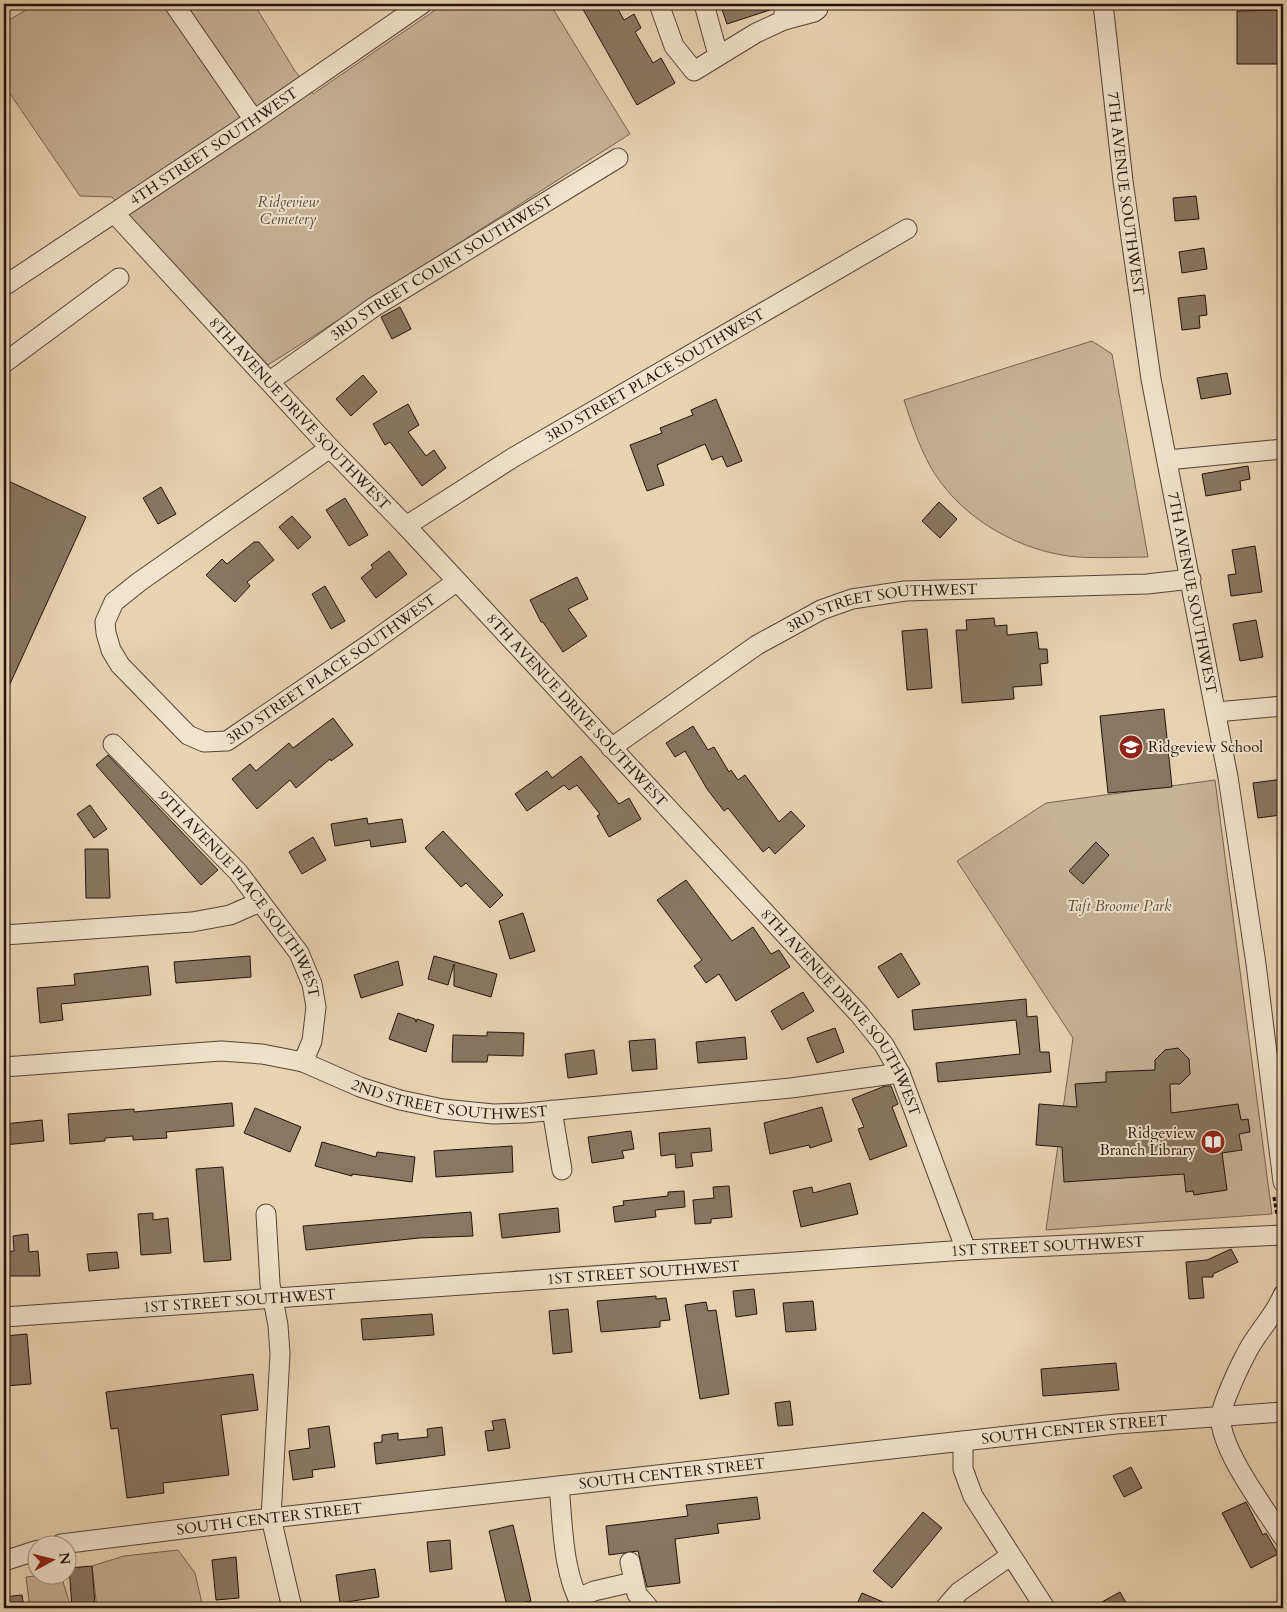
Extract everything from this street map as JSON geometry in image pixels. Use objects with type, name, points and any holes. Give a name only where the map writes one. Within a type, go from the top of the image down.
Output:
[{"type":"street","points":[[174,4],[254,120]]},
{"type":"street","points":[[659,4],[674,46],[691,70],[698,70],[718,55],[756,33],[784,12],[814,12],[818,9],[819,4]]},
{"type":"street","points":[[704,4],[718,55]]},
{"type":"street","name":"7TH AVENUE SOUTHWEST","points":[[1103,4],[1123,181],[1151,379],[1228,777],[1256,964],[1283,1182]]},
{"type":"street","name":"4TH STREET SOUTHWEST","points":[[4,286],[254,120],[415,6]]},
{"type":"street","name":"3RD STREET COURT SOUTHWEST","points":[[270,381],[374,306],[618,158]]},
{"type":"street","name":"8TH AVENUE DRIVE SOUTHWEST","points":[[115,214],[330,448],[406,526],[859,1014],[884,1045],[900,1074],[912,1101],[966,1250]]},
{"type":"street","name":"3RD STREET PLACE SOUTHWEST","points":[[406,526],[514,457],[907,229]]},
{"type":"street","points":[[4,363],[119,278]]},
{"type":"street","name":"3RD STREET PLACE SOUTHWEST","points":[[330,448],[139,582],[114,602],[106,622],[111,650],[120,665],[188,735],[198,740],[215,743],[227,741],[456,582]]},
{"type":"street","points":[[1167,460],[1283,449]]},
{"type":"street","name":"3RD STREET SOUTHWEST","points":[[611,748],[757,645],[821,610],[852,599],[905,591],[1146,584],[1191,580]]},
{"type":"street","points":[[1216,712],[1283,706]]},
{"type":"street","name":"9TH AVENUE PLACE SOUTHWEST","points":[[113,744],[238,872],[299,953],[312,984],[316,1018],[312,1040],[303,1062]]},
{"type":"street","points":[[4,935],[192,922],[230,915],[260,902]]},
{"type":"street","name":"2ND STREET SOUTHWEST","points":[[4,1067],[221,1051],[262,1054],[303,1062],[360,1087],[400,1100],[443,1109],[492,1114],[791,1088],[900,1074]]},
{"type":"street","points":[[552,1110],[562,1170]]},
{"type":"street","points":[[266,1214],[280,1354],[271,1518],[292,1608]]},
{"type":"street","name":"1ST STREET SOUTHWEST","points":[[4,1317],[966,1250],[1283,1235]]},
{"type":"street","points":[[1283,1295],[1278,1306],[1245,1355],[1220,1416],[1225,1440],[1238,1466],[1283,1537]]},
{"type":"street","name":"SOUTH CENTER STREET","points":[[78,1542],[271,1518],[1116,1424],[1283,1412]]},
{"type":"street","points":[[963,1441],[961,1458],[965,1480],[1010,1556],[1045,1608]]},
{"type":"street","points":[[559,1486],[568,1568],[581,1603],[594,1591],[632,1582]]},
{"type":"street","points":[[4,1561],[28,1553]]},
{"type":"street","points":[[945,1608],[959,1592],[1010,1556]]},
{"type":"street","points":[[630,1562],[632,1582],[637,1594],[648,1608]]},
{"type":"green space","name":"Ridgeview Cemetery","points":[[36,4],[254,4],[295,71],[313,94],[444,4],[550,4],[630,134],[268,365],[112,197],[80,196],[4,85],[4,23]]},
{"type":"green space","points":[[1092,341],[1112,354],[1148,557],[1098,558],[1068,556],[1047,552],[1007,537],[988,526],[970,513],[940,482],[921,448],[904,400]]},
{"type":"green space","name":"Taft Broome Park","points":[[1215,780],[1272,1214],[1046,1230],[1073,1038],[957,861],[1046,803]]},
{"type":"green space","points":[[178,1550],[195,1573],[203,1608],[97,1608],[92,1566],[124,1556]]},
{"type":"green space","points":[[26,1577],[28,1577],[28,1584],[64,1584],[71,1608],[30,1608]]},
{"type":"building","points":[[580,4],[615,4],[624,20],[634,14],[641,28],[635,32],[653,63],[661,58],[675,83],[637,105]]},
{"type":"building","points":[[720,4],[773,4],[773,9],[727,24]]},
{"type":"building","points":[[1283,10],[1283,64],[1237,64],[1237,11]]},
{"type":"building","points":[[1196,196],[1199,219],[1175,221],[1173,198]]},
{"type":"building","points":[[1204,248],[1207,269],[1182,273],[1179,252]]},
{"type":"building","points":[[1205,295],[1207,315],[1199,316],[1200,328],[1182,330],[1178,298]]},
{"type":"building","points":[[400,307],[411,329],[392,339],[381,317]]},
{"type":"building","points":[[1227,373],[1231,394],[1201,399],[1197,378]]},
{"type":"building","points":[[363,375],[377,392],[351,416],[336,399]]},
{"type":"building","points":[[716,399],[742,461],[727,467],[722,456],[712,460],[705,444],[657,465],[664,485],[647,491],[630,445],[662,433],[660,428],[693,415],[691,410]]},
{"type":"building","points":[[408,404],[419,425],[408,432],[426,456],[434,450],[446,468],[422,486],[390,442],[385,445],[373,424]]},
{"type":"building","points":[[1248,466],[1250,479],[1240,481],[1241,490],[1206,496],[1202,474]]},
{"type":"building","points":[[4,479],[86,517],[4,697]]},
{"type":"building","points":[[161,487],[176,514],[158,524],[143,498]]},
{"type":"building","points":[[345,498],[368,535],[349,546],[326,510]]},
{"type":"building","points":[[939,502],[957,519],[940,538],[922,521]]},
{"type":"building","points":[[292,516],[311,537],[298,549],[279,527]]},
{"type":"building","points":[[254,542],[259,542],[274,560],[247,582],[250,586],[235,602],[206,575],[222,559],[227,564]]},
{"type":"building","points":[[1255,546],[1262,592],[1231,596],[1228,575],[1236,574],[1232,550]]},
{"type":"building","points":[[389,551],[407,574],[376,598],[361,578],[373,568],[371,565]]},
{"type":"building","points":[[577,577],[588,599],[568,609],[587,636],[563,652],[543,622],[541,622],[530,600]]},
{"type":"building","points":[[325,586],[345,621],[331,629],[312,594]]},
{"type":"building","points":[[994,618],[995,626],[1007,625],[1007,635],[1037,632],[1039,649],[1047,649],[1048,663],[1040,664],[1042,685],[1013,687],[1014,699],[962,703],[956,630],[967,630],[966,620]]},
{"type":"building","points":[[1256,620],[1263,657],[1240,661],[1233,624]]},
{"type":"building","points":[[927,629],[932,688],[907,690],[902,631]]},
{"type":"building","points":[[1164,709],[1172,787],[1108,793],[1100,716]]},
{"type":"building","points":[[333,718],[353,745],[331,761],[330,759],[296,788],[290,780],[257,809],[232,779],[250,764],[256,771],[289,743],[293,748]]},
{"type":"building","points":[[693,726],[708,750],[714,747],[729,772],[731,770],[738,780],[745,775],[779,822],[791,811],[805,826],[775,854],[769,847],[763,852],[728,808],[724,811],[707,789],[685,751],[675,757],[666,743]]},
{"type":"building","points":[[108,755],[218,870],[201,885],[96,765]]},
{"type":"building","points":[[581,756],[619,804],[629,798],[641,819],[609,837],[597,816],[600,814],[577,785],[569,790],[564,785],[527,811],[515,794],[547,771],[552,778]]},
{"type":"building","points":[[1283,779],[1283,809],[1281,810],[1281,815],[1258,818],[1253,783]]},
{"type":"building","points":[[90,805],[107,829],[94,838],[77,814]]},
{"type":"building","points":[[367,818],[368,824],[402,819],[406,842],[371,847],[370,840],[335,846],[331,824]]},
{"type":"building","points":[[443,831],[503,895],[490,908],[466,883],[461,887],[425,848]]},
{"type":"building","points":[[313,837],[326,860],[302,874],[289,852]]},
{"type":"building","points":[[1096,842],[1109,855],[1083,884],[1069,871]]},
{"type":"building","points":[[85,849],[108,849],[110,898],[86,898]]},
{"type":"building","points":[[686,880],[732,941],[753,927],[771,954],[779,950],[790,967],[736,1001],[719,974],[706,983],[694,966],[702,960],[657,900]]},
{"type":"building","points":[[523,913],[535,951],[510,959],[499,921]]},
{"type":"building","points":[[901,953],[920,984],[898,998],[878,967]]},
{"type":"building","points":[[250,956],[251,977],[176,983],[174,962]]},
{"type":"building","points":[[434,956],[497,974],[491,997],[454,986],[454,964],[448,985],[428,979]]},
{"type":"building","points":[[398,961],[403,985],[361,998],[354,975]]},
{"type":"building","points":[[148,966],[151,995],[61,1004],[63,1020],[40,1023],[37,988],[75,985],[74,974]]},
{"type":"building","points":[[803,992],[814,1011],[782,1030],[771,1011]]},
{"type":"building","points":[[1026,999],[1027,1017],[1037,1016],[1040,1052],[1049,1052],[1051,1072],[938,1082],[936,1063],[1020,1054],[1016,1020],[914,1030],[912,1010]]},
{"type":"building","points":[[398,1013],[415,1019],[416,1022],[417,1019],[434,1025],[426,1052],[389,1039]]},
{"type":"building","points":[[835,1028],[844,1052],[817,1063],[807,1038]]},
{"type":"building","points":[[487,1032],[524,1033],[523,1056],[488,1055],[487,1062],[452,1062],[453,1035],[487,1036]]},
{"type":"building","points":[[745,1037],[747,1059],[698,1063],[696,1042]]},
{"type":"building","points":[[655,1039],[657,1069],[632,1071],[629,1041]]},
{"type":"building","points":[[1178,1048],[1189,1059],[1190,1074],[1180,1084],[1170,1084],[1171,1113],[1238,1104],[1241,1120],[1248,1119],[1250,1132],[1239,1134],[1242,1150],[1222,1153],[1227,1190],[1194,1195],[1193,1191],[1186,1192],[1184,1174],[1064,1182],[1062,1147],[1036,1145],[1039,1104],[1077,1107],[1075,1084],[1106,1082],[1106,1072],[1155,1070],[1155,1060],[1165,1050]]},
{"type":"building","points":[[594,1050],[597,1074],[568,1078],[565,1054]]},
{"type":"building","points":[[885,1086],[891,1086],[898,1104],[892,1107],[907,1146],[870,1160],[858,1129],[864,1127],[852,1099]]},
{"type":"building","points":[[232,1103],[234,1126],[166,1132],[167,1138],[133,1140],[133,1136],[105,1138],[105,1141],[70,1144],[68,1114],[134,1109],[134,1112]]},
{"type":"building","points":[[822,1107],[832,1141],[810,1148],[809,1145],[770,1154],[764,1123]]},
{"type":"building","points":[[255,1108],[301,1127],[290,1152],[244,1133]]},
{"type":"building","points":[[42,1120],[44,1141],[4,1145],[4,1124]]},
{"type":"building","points":[[710,1128],[712,1151],[691,1153],[693,1166],[676,1168],[675,1154],[661,1156],[659,1133]]},
{"type":"building","points":[[631,1131],[634,1149],[622,1151],[624,1158],[592,1163],[588,1137]]},
{"type":"building","points":[[322,1142],[376,1157],[377,1152],[415,1157],[412,1182],[352,1174],[352,1176],[315,1166]]},
{"type":"building","points":[[512,1146],[513,1172],[436,1177],[434,1151]]},
{"type":"building","points":[[223,1167],[231,1260],[204,1262],[196,1169]]},
{"type":"building","points":[[850,1183],[858,1214],[801,1227],[793,1191],[812,1187],[813,1193]]},
{"type":"building","points":[[729,1186],[732,1217],[711,1219],[711,1223],[695,1224],[693,1200],[714,1198],[713,1187]]},
{"type":"building","points":[[684,1191],[685,1207],[655,1210],[656,1217],[615,1222],[613,1207],[624,1205],[623,1201],[668,1196],[668,1192]]},
{"type":"building","points":[[558,1208],[560,1232],[502,1238],[499,1214]]},
{"type":"building","points":[[471,1212],[473,1236],[419,1238],[306,1250],[303,1226]]},
{"type":"building","points":[[153,1213],[153,1220],[168,1218],[171,1253],[141,1255],[138,1214]]},
{"type":"building","points":[[28,1234],[29,1252],[38,1251],[40,1276],[5,1276],[4,1252],[14,1251],[13,1236]]},
{"type":"building","points":[[1231,1249],[1238,1262],[1213,1274],[1213,1277],[1202,1277],[1204,1298],[1189,1299],[1186,1262],[1207,1260]]},
{"type":"building","points":[[117,1252],[119,1268],[89,1271],[87,1254]]},
{"type":"building","points":[[754,1289],[757,1314],[736,1317],[733,1291]]},
{"type":"building","points":[[656,1296],[656,1299],[666,1298],[670,1320],[660,1321],[660,1327],[601,1332],[597,1301]]},
{"type":"building","points":[[813,1301],[816,1330],[786,1332],[783,1303]]},
{"type":"building","points":[[706,1302],[708,1311],[716,1310],[729,1394],[700,1399],[685,1305]]},
{"type":"building","points":[[568,1309],[572,1352],[553,1354],[549,1311]]},
{"type":"building","points":[[432,1314],[434,1335],[363,1340],[361,1319]]},
{"type":"building","points":[[27,1334],[31,1384],[4,1386],[4,1336]]},
{"type":"building","points":[[1116,1363],[1119,1390],[1043,1396],[1041,1369]]},
{"type":"building","points":[[253,1374],[258,1410],[221,1415],[229,1475],[163,1483],[164,1493],[127,1498],[118,1428],[111,1429],[106,1392]]},
{"type":"building","points":[[790,1401],[793,1425],[778,1426],[775,1403]]},
{"type":"building","points":[[505,1419],[510,1448],[488,1451],[485,1431],[494,1430],[492,1421]]},
{"type":"building","points":[[329,1426],[335,1467],[312,1470],[313,1477],[293,1480],[289,1451],[310,1448],[308,1429]]},
{"type":"building","points":[[442,1427],[445,1455],[376,1464],[374,1443],[382,1442],[382,1435],[398,1433],[398,1440],[428,1437],[427,1429]]},
{"type":"building","points":[[1131,1467],[1142,1488],[1124,1497],[1113,1476]]},
{"type":"building","points":[[757,1497],[760,1519],[717,1524],[719,1533],[675,1539],[680,1583],[647,1587],[638,1551],[609,1555],[606,1526],[688,1516],[686,1505]]},
{"type":"building","points":[[1246,1502],[1263,1535],[1266,1533],[1278,1554],[1251,1568],[1222,1513]]},
{"type":"building","points":[[923,1512],[942,1528],[892,1588],[873,1571]]},
{"type":"building","points":[[513,1525],[531,1601],[507,1606],[489,1531]]},
{"type":"building","points":[[450,1540],[452,1569],[430,1572],[427,1542]]},
{"type":"building","points":[[236,1557],[239,1598],[216,1600],[212,1560]]},
{"type":"building","points":[[92,1566],[95,1605],[72,1607],[70,1584],[78,1584],[78,1567]]},
{"type":"building","points":[[375,1569],[379,1597],[340,1603],[336,1575]]},
{"type":"building","points":[[1120,1592],[1129,1608],[1091,1608]]},
{"type":"building","points":[[862,1593],[897,1608],[855,1608]]},
{"type":"building","points":[[22,1595],[24,1608],[4,1608],[4,1597]]},
{"type":"place","name":"Ridgeview School","points":[[1131,747]]},
{"type":"place","name":"Ridgeview Branch Library","points":[[1213,1142]]}]
